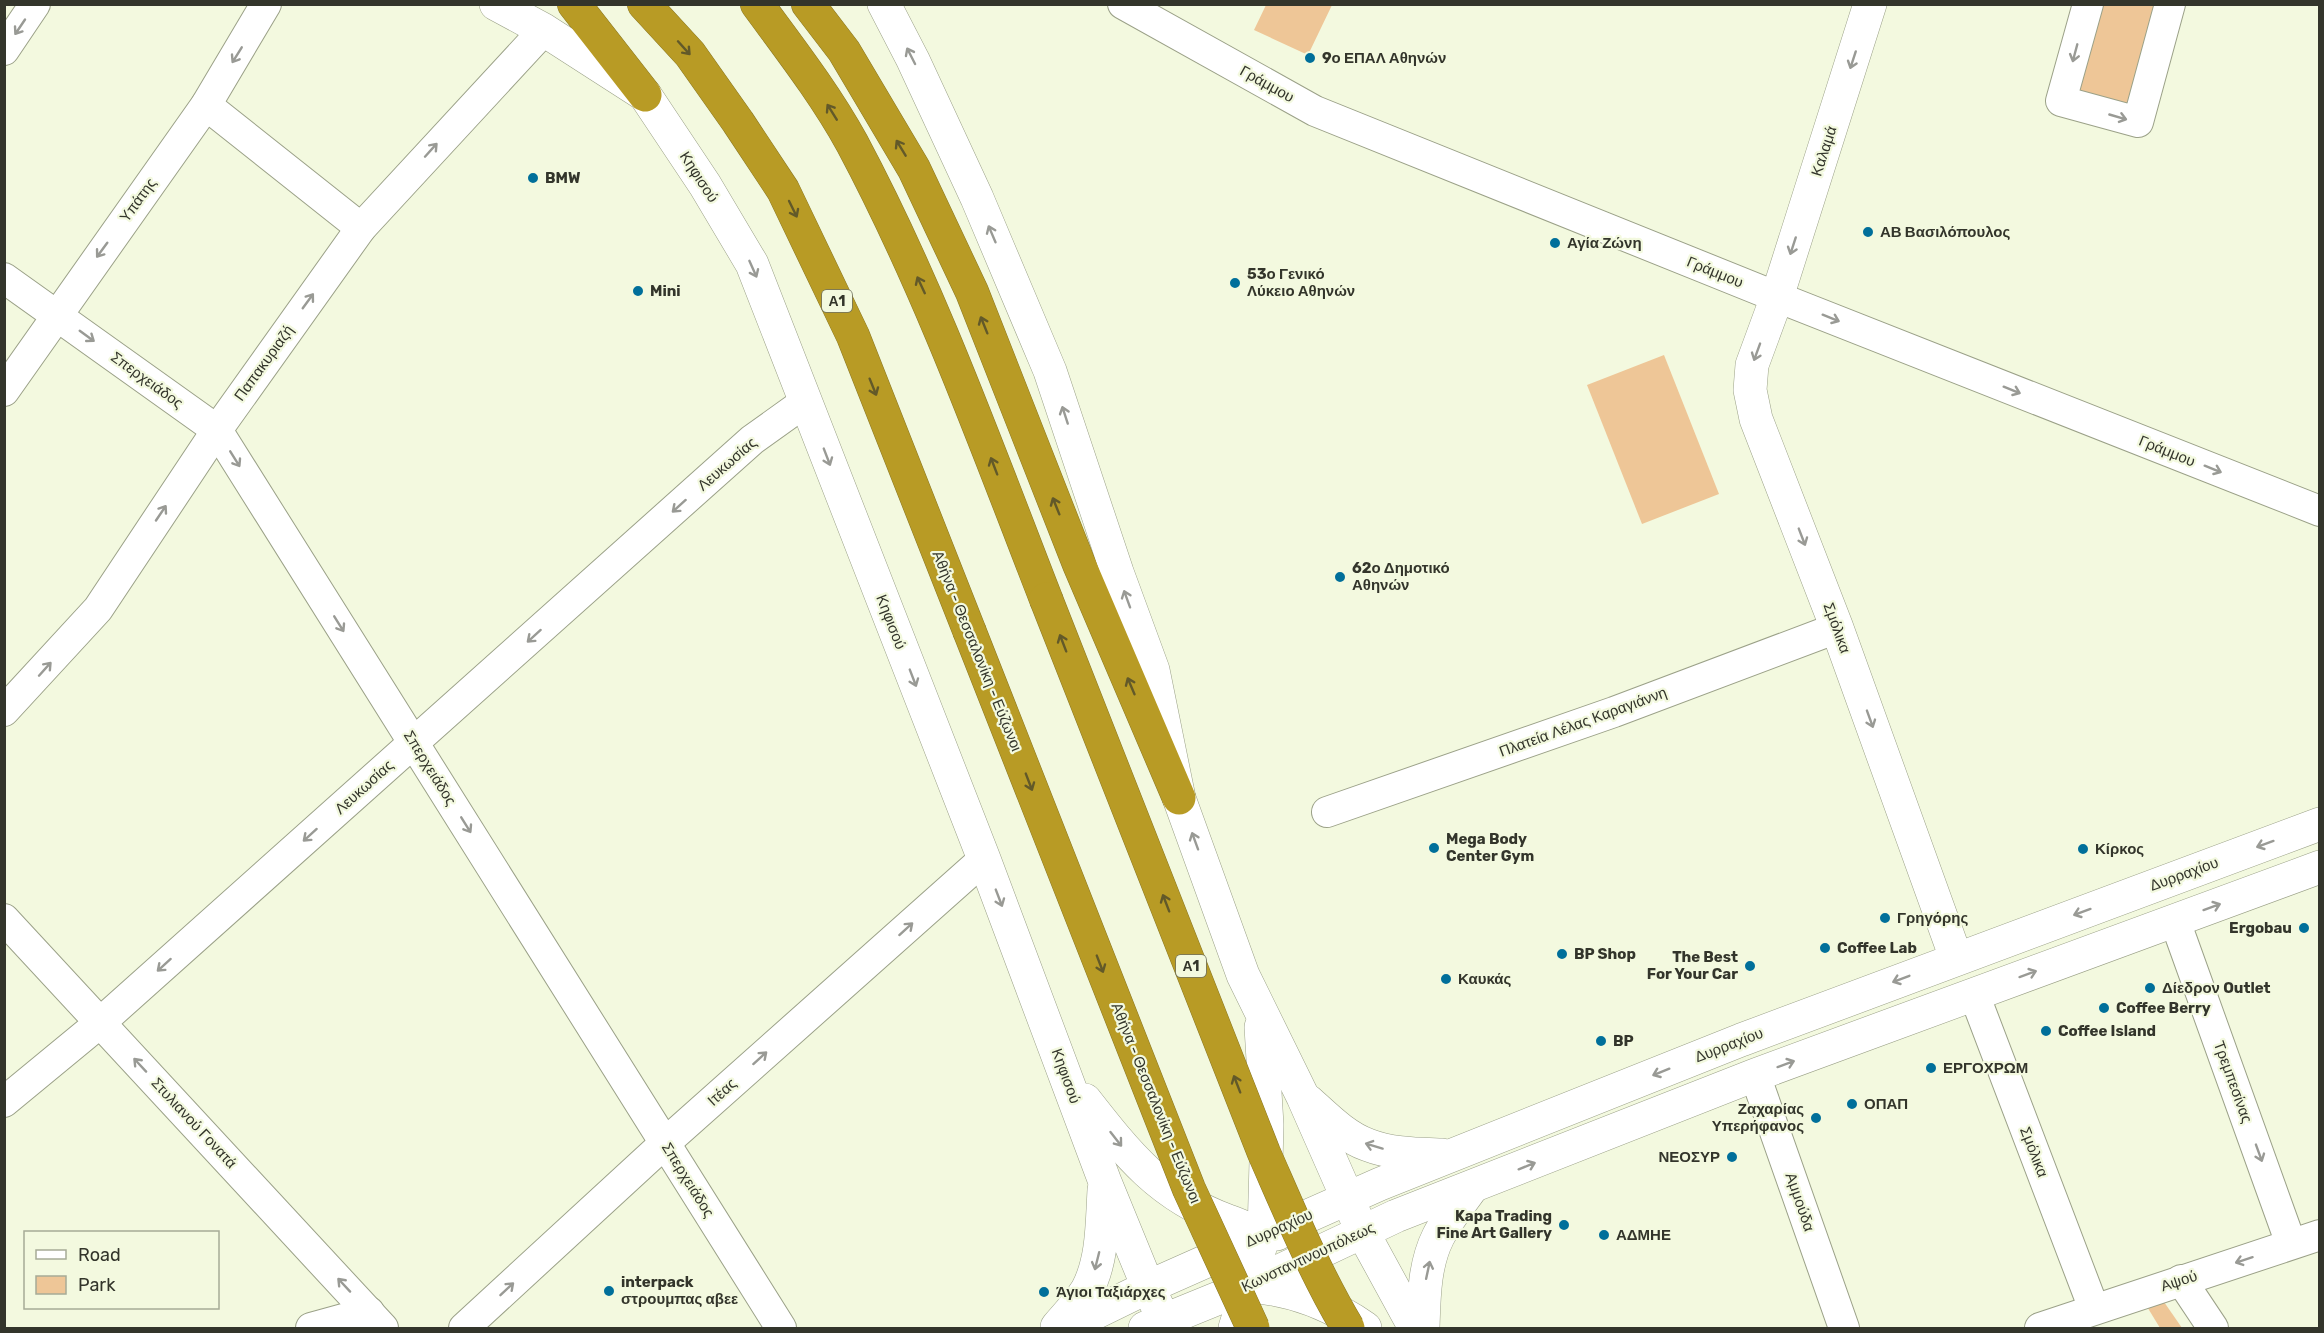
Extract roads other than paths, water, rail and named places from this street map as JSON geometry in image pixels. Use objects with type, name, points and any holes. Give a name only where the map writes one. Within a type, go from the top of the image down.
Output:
[{"type":"highway","points":[[574,4],[645,95]]},
{"type":"highway","name":"Αθήνα - Θεσσαλονίκη - Εύζωνοι","points":[[644,4],[690,54],[783,190],[853,336],[1189,1189],[1253,1329]]},
{"type":"highway","name":"Α1","points":[[757,4],[808,74],[851,141],[929,303],[1264,1153],[1297,1229],[1333,1304],[1348,1329]]},
{"type":"highway","points":[[808,4],[844,51],[914,169],[972,292],[1079,564],[1179,798]]},
{"type":"main road","name":"Κηφισού","points":[[496,4],[544,30],[645,95],[705,184],[752,264],[984,859],[1105,1182],[1148,1287],[1158,1326]]},
{"type":"main road","points":[[884,4],[913,60],[977,198],[1050,371],[1117,572],[1153,670],[1179,798],[1243,975],[1303,1097],[1362,1231],[1415,1329]]},
{"type":"main road","name":"Καλαμά","points":[[1777,297],[1870,4]]},
{"type":"main road","name":"Σμόλικα","points":[[1777,297],[1752,365],[1750,390],[1756,419],[1837,628],[1956,958]]},
{"type":"main road","name":"Δυρραχίου","points":[[1148,1287],[1348,1197],[1732,1044],[1956,958],[2319,824]]},
{"type":"main road","points":[[1423,1329],[1425,1284],[1430,1257],[1438,1238],[1472,1187],[1755,1075],[2319,867]]},
{"type":"main road","points":[[1235,1329],[1264,1235],[1266,1116],[1260,1010]]},
{"type":"main road","points":[[1067,1077],[1125,1151],[1147,1173],[1197,1208],[1264,1235],[1362,1231]]},
{"type":"main road","points":[[1303,1097],[1338,1128],[1367,1145],[1395,1152],[1453,1156]]},
{"type":"main road","points":[[1056,1329],[1086,1291],[1096,1266],[1105,1182]]},
{"type":"main road","name":"Κωνσταντινουπόλεως","points":[[1158,1326],[1362,1231],[1472,1187]]},
{"type":"main road","points":[[1064,1329],[1148,1287],[1225,1285],[1274,1288],[1305,1297],[1332,1309],[1365,1329]]},
{"type":"street","points":[[4,50],[35,4]]},
{"type":"street","name":"Υπάτης","points":[[4,391],[206,105],[266,4]]},
{"type":"street","name":"Γράμμου","points":[[1123,4],[1315,111],[2319,511]]},
{"type":"street","points":[[2088,4],[2061,101],[2138,123],[2170,4]]},
{"type":"street","name":"Παπακυριαζή","points":[[4,711],[98,609],[217,430],[361,228],[544,30]]},
{"type":"street","points":[[206,105],[361,228]]},
{"type":"street","name":"Σπερχειάδος","points":[[4,278],[217,430],[781,1329]]},
{"type":"street","name":"Λευκωσίας","points":[[4,1102],[101,1022],[753,440],[805,402]]},
{"type":"street","name":"Πλατεία Λέλας Καραγιάννη","points":[[1327,812],[1614,712],[1837,628]]},
{"type":"street","name":"Ιτέας","points":[[464,1329],[665,1143],[984,859]]},
{"type":"street","name":"Στυλιανού Γονατά","points":[[5,921],[376,1320]]},
{"type":"street","name":"Τρεμπεσίνας","points":[[2175,921],[2292,1244]]},
{"type":"street","name":"Σμόλικα","points":[[1974,994],[2094,1310]]},
{"type":"street","name":"Αμμούδα","points":[[1755,1075],[1844,1329]]},
{"type":"street","name":"Αψού","points":[[2040,1329],[2319,1235]]},
{"type":"street","points":[[2181,1280],[2213,1329]]},
{"type":"street","points":[[311,1329],[376,1320]]},
{"type":"place","name":"9ο ΕΠΑΛ Αθηνών","points":[[1310,58]]},
{"type":"place","name":"BMW","points":[[533,178]]},
{"type":"place","name":"ΑΒ Βασιλόπουλος","points":[[1868,232]]},
{"type":"place","name":"Αγία Ζώνη","points":[[1555,243]]},
{"type":"place","name":"53ο Γενικό Λύκειο Αθηνών","points":[[1235,283]]},
{"type":"place","name":"Mini","points":[[638,291]]},
{"type":"place","name":"62ο Δημοτικό Αθηνών","points":[[1340,577]]},
{"type":"place","name":"Mega Body Center Gym","points":[[1434,848]]},
{"type":"place","name":"Κίρκος","points":[[2083,849]]},
{"type":"place","name":"Γρηγόρης","points":[[1885,918]]},
{"type":"place","name":"Ergobau","points":[[2304,928]]},
{"type":"place","name":"Coffee Lab","points":[[1825,948]]},
{"type":"place","name":"BP Shop","points":[[1562,954]]},
{"type":"place","name":"The Best For Your Car","points":[[1750,966]]},
{"type":"place","name":"Καυκάς","points":[[1446,979]]},
{"type":"place","name":"Δίεδρον Outlet","points":[[2150,988]]},
{"type":"place","name":"Coffee Berry","points":[[2104,1008]]},
{"type":"place","name":"Coffee Island","points":[[2046,1031]]},
{"type":"place","name":"BP","points":[[1601,1041]]},
{"type":"place","name":"ΕΡΓΟΧΡΩΜ","points":[[1931,1068]]},
{"type":"place","name":"ΟΠΑΠ","points":[[1852,1104]]},
{"type":"place","name":"Ζαχαρίας Υπερήφανος","points":[[1816,1118]]},
{"type":"place","name":"ΝΕΟΣΥΡ","points":[[1732,1157]]},
{"type":"place","name":"Kapa Trading Fine Art Gallery","points":[[1564,1225]]},
{"type":"place","name":"ΑΔΜΗΕ","points":[[1604,1235]]},
{"type":"place","name":"interpack στρουμπας αβεε","points":[[609,1291]]},
{"type":"place","name":"Άγιοι Ταξιάρχες","points":[[1044,1292]]}]
